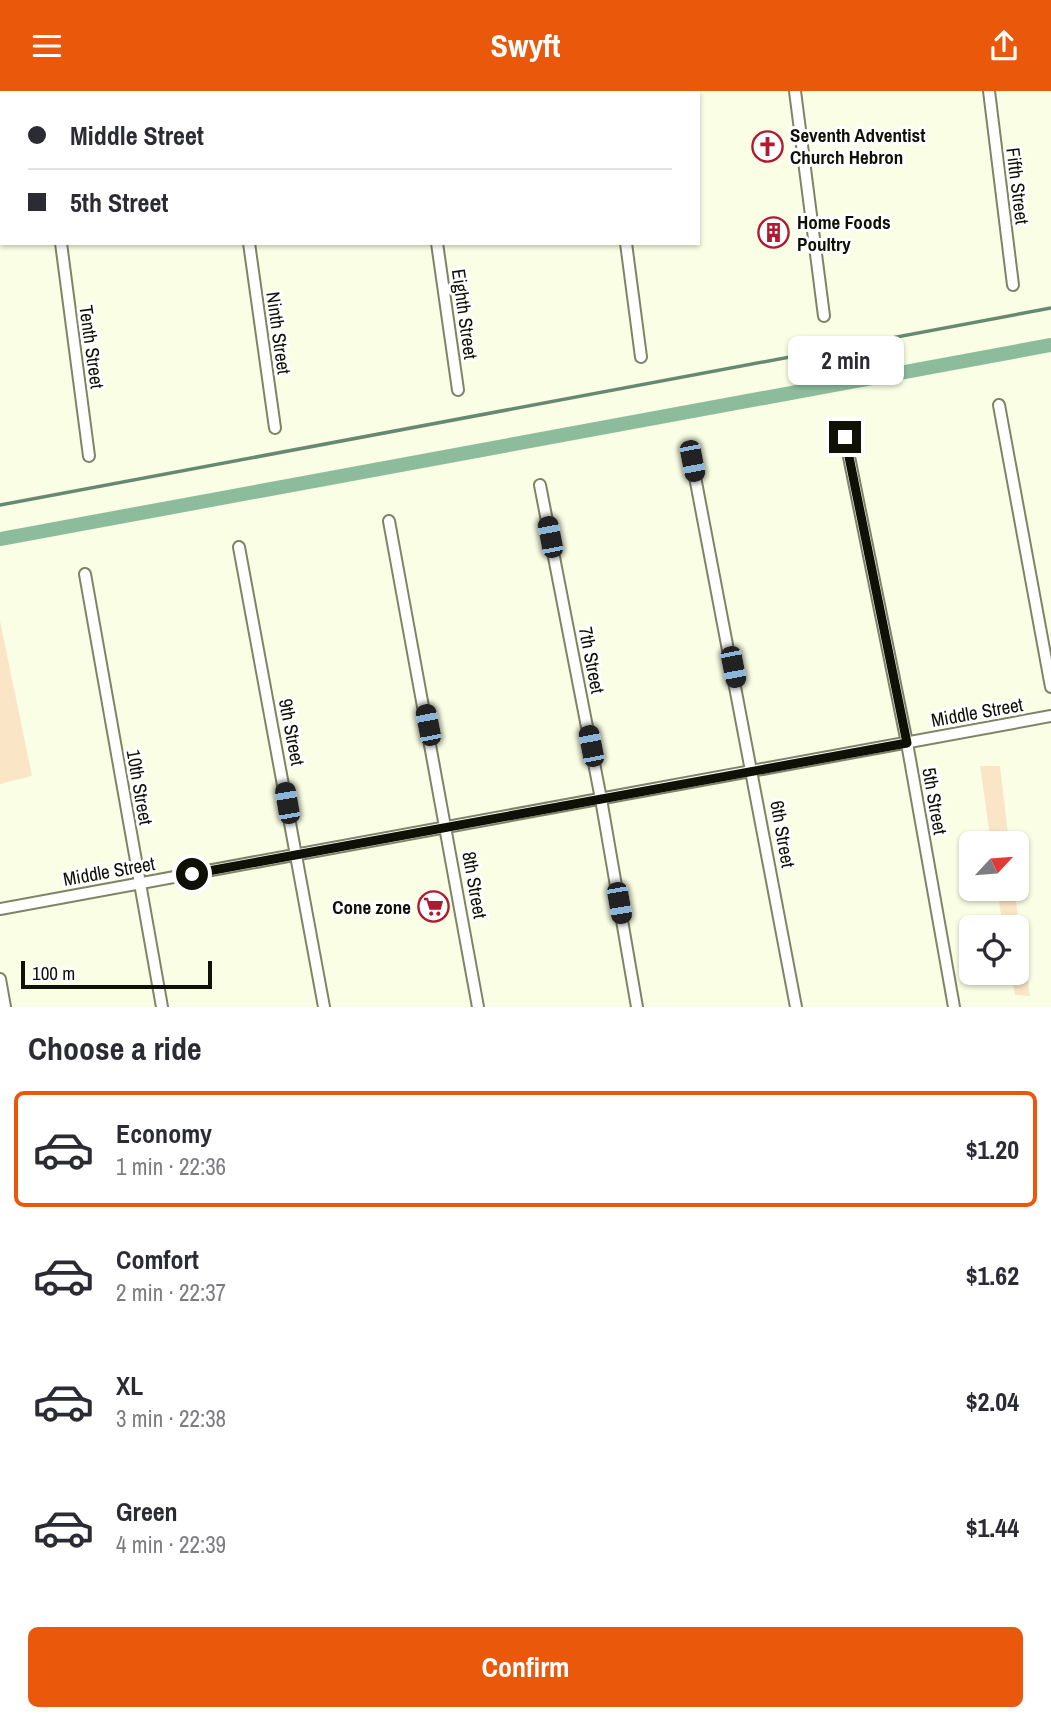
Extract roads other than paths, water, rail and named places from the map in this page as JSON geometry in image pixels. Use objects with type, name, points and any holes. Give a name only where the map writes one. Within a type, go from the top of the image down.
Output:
[{"type":"street","points":[[795,91],[824,316]]},
{"type":"street","name":"Fifth Street","points":[[989,91],[1013,285]]},
{"type":"street","name":"Tenth Street","points":[[61,245],[89,456]]},
{"type":"street","name":"Ninth Street","points":[[249,245],[275,428]]},
{"type":"street","name":"Eighth Street","points":[[437,245],[458,390]]},
{"type":"street","points":[[626,245],[641,357]]},
{"type":"street","points":[[999,405],[1051,687]]},
{"type":"street","name":"5th Street","points":[[845,437],[907,743],[954,1007]]},
{"type":"street","name":"6th Street","points":[[692,461],[754,771],[796,1007]]},
{"type":"street","name":"7th Street","points":[[540,485],[601,799],[637,1007]]},
{"type":"street","name":"8th Street","points":[[389,521],[478,1007]]},
{"type":"street","name":"9th Street","points":[[239,547],[324,1007]]},
{"type":"street","name":"10th Street","points":[[85,574],[162,1007]]},
{"type":"street","name":"Middle Street","points":[[0,909],[1051,716]]},
{"type":"street","points":[[0,979],[5,1007]]},
{"type":"waterway","points":[[0,505],[1051,308]]},
{"type":"waterway","points":[[0,539],[1051,345]]},
{"type":"place","name":"Seventh Adventist Church Hebron","points":[[767,146]]},
{"type":"place","name":"Home Foods Poultry","points":[[774,233]]},
{"type":"place","name":"Cone zone","points":[[434,907]]}]
